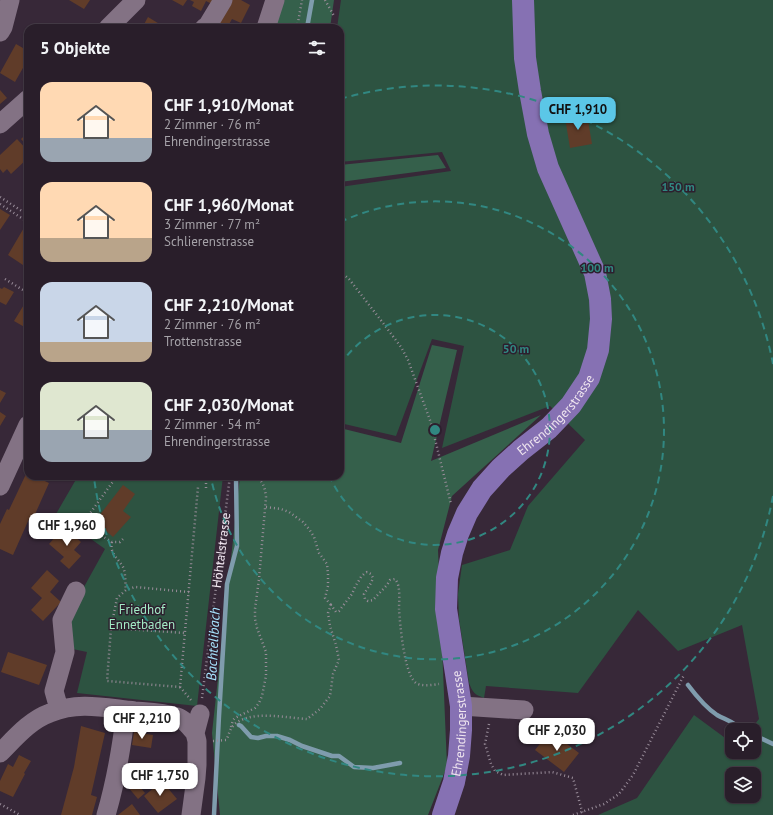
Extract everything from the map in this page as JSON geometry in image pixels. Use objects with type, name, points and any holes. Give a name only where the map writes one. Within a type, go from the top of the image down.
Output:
[{"type":"main road","name":"Ehrendingerstrasse","points":[[443,815],[454,782],[460,756],[461,706],[446,601],[447,578],[452,553],[458,534],[467,513],[482,489],[501,468],[549,428],[571,405],[589,378],[598,350],[601,319],[600,299],[595,273],[548,168],[538,134],[525,58],[524,0]]},
{"type":"street","points":[[0,32],[3,27],[10,0]]},
{"type":"street","points":[[112,24],[136,0]]},
{"type":"street","points":[[209,24],[223,0]]},
{"type":"street","points":[[267,24],[275,0]]},
{"type":"street","points":[[0,124],[24,103]]},
{"type":"street","points":[[0,486],[24,434]]},
{"type":"street","points":[[59,709],[54,691],[65,652],[62,620],[76,590]]},
{"type":"street","points":[[0,753],[39,718],[59,709],[86,706],[163,713],[179,717],[188,724],[195,733],[198,745],[196,778],[191,815]]},
{"type":"street","points":[[461,706],[524,710]]},
{"type":"street","points":[[106,815],[118,767],[124,733],[126,710]]},
{"type":"street","points":[[195,733],[200,714]]},
{"type":"path","points":[[298,24],[302,0]]},
{"type":"path","points":[[325,0],[334,16]]},
{"type":"path","points":[[0,197],[24,212]]},
{"type":"path","points":[[0,204],[24,220]]},
{"type":"path","points":[[344,275],[401,347],[408,360],[431,423],[451,506]]},
{"type":"path","points":[[5,279],[24,290]]},
{"type":"path","points":[[114,480],[83,523],[112,542],[120,542],[124,538]]},
{"type":"path","points":[[206,480],[206,488]]},
{"type":"path","name":"Höhtalstrasse","points":[[200,714],[229,480]]},
{"type":"path","points":[[215,740],[226,740],[228,738],[233,720],[255,708],[259,703],[266,676],[266,652],[255,618],[266,507],[266,490],[261,480]]},
{"type":"path","points":[[189,592],[135,587],[126,590],[117,598],[111,628],[107,681],[180,687],[189,592],[198,487]]},
{"type":"path","points":[[266,507],[281,509],[289,512],[303,522],[309,529],[314,537],[319,553],[327,564],[328,586],[325,598],[336,612],[339,611],[352,594],[365,573],[369,573],[373,578],[364,594],[365,599],[368,601],[373,600],[390,580],[395,579],[397,581],[399,592],[399,610],[403,648],[407,666],[414,682],[420,685],[425,685],[457,681]]},
{"type":"path","points":[[112,542],[112,553],[123,568],[126,590]]},
{"type":"path","points":[[231,728],[234,724],[242,720],[266,715],[307,719],[325,703],[330,696],[333,674],[339,660],[330,626],[328,613],[330,605]]},
{"type":"path","points":[[111,628],[185,633]]},
{"type":"path","points":[[573,815],[604,804],[619,794],[633,775],[684,675]]},
{"type":"path","points":[[491,708],[485,744],[491,764],[495,770],[503,775],[552,772],[572,778],[583,815]]},
{"type":"path","points":[[118,767],[196,778]]},
{"type":"path","points":[[0,804],[20,815]]},
{"type":"green space","points":[[283,0],[334,0],[331,24],[275,24]]},
{"type":"green space","points":[[341,0],[773,0],[773,815],[598,815],[637,798],[694,715],[725,738],[725,759],[761,759],[761,723],[756,723],[759,719],[742,625],[678,651],[638,610],[578,693],[486,686],[484,698],[474,693],[469,683],[459,619],[458,594],[462,565],[510,550],[528,506],[585,440],[550,406],[442,448],[464,346],[432,339],[396,436],[344,424],[344,186],[451,171],[442,152],[344,162],[344,24],[338,24]]},
{"type":"green space","points":[[438,155],[446,168],[344,181],[344,165]]},
{"type":"green space","points":[[432,345],[457,350],[431,461],[541,415],[452,496],[438,550],[447,766],[428,815],[220,815],[212,733],[240,480],[344,480],[344,429],[401,443]]},
{"type":"green space","name":"Friedhof Ennetbaden","points":[[76,480],[223,480],[197,706],[77,693],[87,652],[68,648],[69,614],[105,549],[56,514]]},
{"type":"building","points":[[69,0],[90,0],[84,9]]},
{"type":"building","points":[[172,0],[187,0],[183,6]]},
{"type":"building","points":[[190,0],[219,0],[216,6],[206,1],[201,11],[192,6],[194,2]]},
{"type":"building","points":[[227,0],[241,0],[250,5],[241,23],[232,19],[229,24],[213,24]]},
{"type":"building","points":[[148,17],[159,24],[144,24]]},
{"type":"building","points":[[16,44],[24,49],[24,66],[15,82],[0,73]]},
{"type":"building","points":[[0,90],[7,98],[0,104]]},
{"type":"building","points":[[587,114],[592,144],[570,148],[565,118]]},
{"type":"building","points":[[17,139],[24,147],[24,162],[11,174],[7,169],[3,173],[0,169],[0,155]]},
{"type":"building","points":[[0,209],[10,215],[0,230]]},
{"type":"building","points":[[24,228],[24,264],[23,265],[8,255]]},
{"type":"building","points":[[4,287],[14,292],[6,305],[0,302],[0,288],[2,289]]},
{"type":"building","points":[[24,305],[24,327],[14,321]]},
{"type":"building","points":[[0,390],[6,393],[0,403]]},
{"type":"building","points":[[0,412],[6,416],[0,426]]},
{"type":"building","points":[[24,478],[24,480],[43,480],[49,483],[32,521],[29,519],[13,555],[0,549],[0,524],[7,509],[9,510]]},
{"type":"building","points":[[123,485],[135,494],[123,511],[131,517],[113,537],[95,521]]},
{"type":"building","points":[[64,527],[81,542],[74,550],[81,556],[69,569],[60,561],[64,557],[49,544]]},
{"type":"building","points":[[47,570],[59,581],[50,592],[61,602],[43,621],[31,610],[42,598],[31,588]]},
{"type":"building","points":[[8,652],[47,665],[39,685],[1,672]]},
{"type":"building","points":[[81,726],[105,733],[91,795],[97,797],[92,815],[61,815],[74,767]]},
{"type":"building","points":[[550,731],[579,753],[564,772],[535,750]]},
{"type":"building","points":[[134,732],[153,735],[151,748],[132,745]]},
{"type":"building","points":[[19,755],[31,761],[13,797],[0,791],[0,781],[8,764],[13,767]]},
{"type":"building","points":[[135,781],[145,793],[138,799],[128,787]]},
{"type":"building","points":[[162,781],[177,799],[158,813],[144,796]]},
{"type":"building","points":[[132,804],[140,815],[118,815]]},
{"type":"waterway","name":"Bachtelibach","points":[[308,24],[312,0]]},
{"type":"waterway","name":"Bachtelibach","points":[[214,815],[227,584],[237,546],[236,480]]},
{"type":"waterway","points":[[688,685],[709,709],[733,723]]},
{"type":"waterway","points":[[239,725],[251,737],[258,738],[277,736],[332,756],[339,756],[354,767],[373,768],[400,763]]},
{"type":"waterway","points":[[761,738],[773,744]]}]
